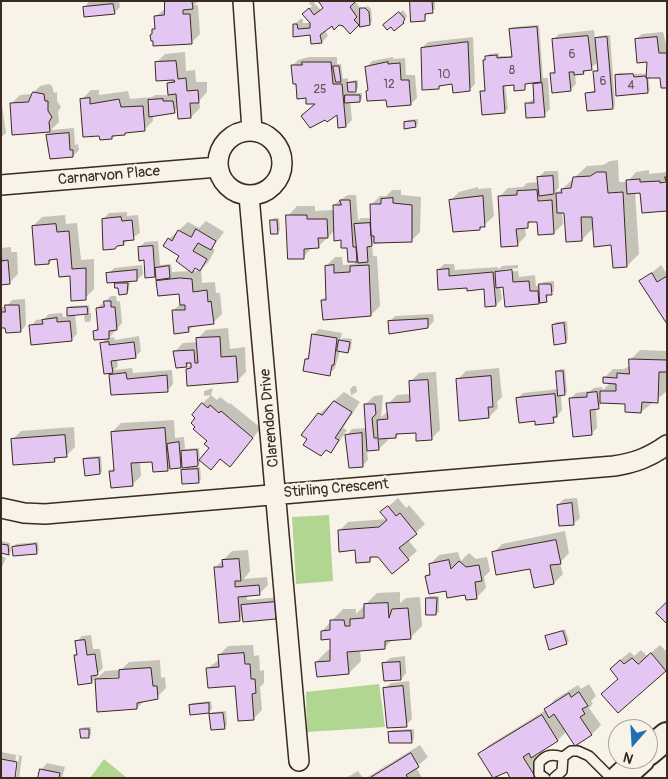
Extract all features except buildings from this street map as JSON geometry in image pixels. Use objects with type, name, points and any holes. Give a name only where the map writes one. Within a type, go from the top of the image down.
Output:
[{"type":"main road","points":[[620,778],[630,769]]},
{"type":"street","points":[[243,1],[252,130]]},
{"type":"street","points":[[252,130],[263,133],[280,148],[282,170],[278,181],[270,189],[260,194],[249,196],[238,193],[228,187],[221,178],[218,167],[218,156],[222,145],[230,137],[240,132],[252,130]]},
{"type":"street","name":"Carnarvon Place","points":[[1,185],[218,167]]},
{"type":"street","name":"Clarendon Drive","points":[[249,196],[277,494],[299,761]]},
{"type":"street","name":"Stirling Crescent","points":[[1,508],[24,513],[45,514],[614,466],[635,463],[667,445]]},
{"type":"lane","points":[[545,778],[538,770],[541,760],[550,755],[563,757],[571,751],[583,753],[611,778]]},
{"type":"lane","points":[[554,778],[562,771],[563,757]]},
{"type":"green space","points":[[329,515],[333,581],[296,584],[292,517]]},
{"type":"green space","points":[[379,684],[385,727],[307,732],[306,692]]},
{"type":"green space","points":[[104,759],[127,778],[90,778]]}]
